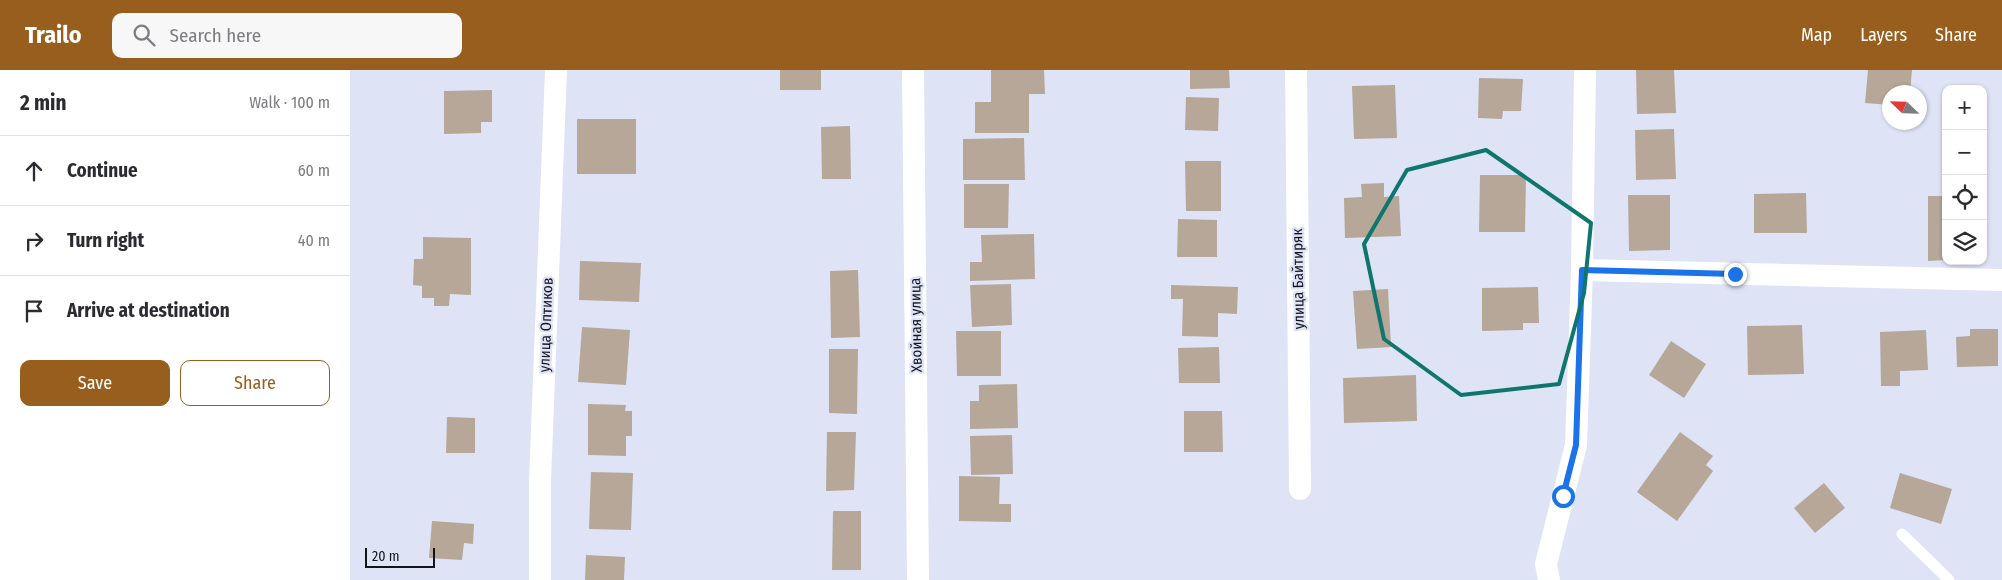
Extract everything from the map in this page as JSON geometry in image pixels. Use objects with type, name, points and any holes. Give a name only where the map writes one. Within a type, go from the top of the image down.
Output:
[{"type":"street","name":"улица Оптиков","points":[[540,580],[540,481],[556,70]]},
{"type":"street","name":"Хвойная улица","points":[[913,70],[918,580]]},
{"type":"street","name":"улица Байтиряк","points":[[1296,70],[1300,488]]},
{"type":"street","points":[[1549,580],[1546,564],[1576,445],[1582,270],[1585,70]]},
{"type":"street","points":[[1582,270],[2002,280]]},
{"type":"lane","points":[[1902,534],[1950,580]]},
{"type":"highlighted area","points":[[1486,150],[1591,223],[1584,293],[1559,384],[1461,395],[1384,339],[1364,244],[1407,170]]},
{"type":"building","points":[[780,70],[821,70],[821,90],[780,90]]},
{"type":"building","points":[[991,70],[1044,70],[1045,94],[1029,94],[1029,133],[975,133],[975,102],[991,102]]},
{"type":"building","points":[[1190,70],[1229,70],[1230,88],[1190,89]]},
{"type":"building","points":[[1636,70],[1674,70],[1676,113],[1637,114]]},
{"type":"building","points":[[1868,70],[1912,70],[1911,85],[1882,85],[1882,104],[1865,103]]},
{"type":"building","points":[[1479,78],[1523,79],[1521,111],[1503,111],[1502,119],[1478,118]]},
{"type":"building","points":[[1395,85],[1397,138],[1354,139],[1352,86]]},
{"type":"building","points":[[492,90],[492,122],[481,122],[481,133],[444,134],[444,91]]},
{"type":"building","points":[[1186,97],[1219,98],[1218,131],[1185,130]]},
{"type":"building","points":[[577,119],[636,119],[636,174],[577,174]]},
{"type":"building","points":[[850,126],[851,179],[822,179],[821,127]]},
{"type":"building","points":[[1674,129],[1676,179],[1636,180],[1635,130]]},
{"type":"building","points":[[1024,138],[1025,180],[963,180],[963,139]]},
{"type":"building","points":[[1185,161],[1221,161],[1221,211],[1186,211]]},
{"type":"building","points":[[1480,175],[1526,175],[1525,232],[1479,232]]},
{"type":"building","points":[[1384,183],[1384,197],[1399,196],[1401,236],[1345,238],[1344,198],[1362,197],[1361,184]]},
{"type":"building","points":[[964,184],[1009,184],[1008,228],[964,228]]},
{"type":"building","points":[[1806,193],[1807,233],[1754,233],[1754,194]]},
{"type":"building","points":[[1628,195],[1670,195],[1670,250],[1629,251]]},
{"type":"building","points":[[1928,196],[1942,196],[1942,260],[1928,261]]},
{"type":"building","points":[[1178,219],[1217,220],[1217,257],[1177,257]]},
{"type":"building","points":[[1034,234],[1035,279],[970,281],[970,262],[982,262],[981,235]]},
{"type":"building","points":[[423,237],[471,238],[471,295],[450,294],[449,306],[434,306],[434,298],[422,298],[422,286],[413,285],[414,259],[423,259]]},
{"type":"building","points":[[580,261],[641,263],[639,302],[579,300]]},
{"type":"building","points":[[858,270],[860,337],[831,338],[830,271]]},
{"type":"building","points":[[1011,284],[1012,325],[972,327],[970,285]]},
{"type":"building","points":[[1171,285],[1238,287],[1237,314],[1218,313],[1218,337],[1182,336],[1183,299],[1171,299]]},
{"type":"building","points":[[1538,287],[1539,323],[1523,323],[1523,330],[1482,331],[1482,288]]},
{"type":"building","points":[[1388,289],[1391,347],[1357,349],[1353,291]]},
{"type":"building","points":[[1802,325],[1804,374],[1748,375],[1747,326]]},
{"type":"building","points":[[582,327],[630,330],[626,385],[578,382]]},
{"type":"building","points":[[1970,329],[1998,329],[1998,366],[1957,367],[1956,337],[1970,336]]},
{"type":"building","points":[[1926,330],[1928,370],[1900,371],[1900,386],[1881,386],[1880,332]]},
{"type":"building","points":[[956,331],[1001,331],[1001,376],[957,376]]},
{"type":"building","points":[[1671,341],[1706,364],[1684,398],[1649,375]]},
{"type":"building","points":[[1219,347],[1220,383],[1179,383],[1178,348]]},
{"type":"building","points":[[829,349],[858,349],[857,414],[829,413]]},
{"type":"building","points":[[1416,375],[1417,421],[1344,423],[1343,378]]},
{"type":"building","points":[[1017,384],[1018,428],[970,429],[970,401],[979,401],[979,385]]},
{"type":"building","points":[[588,404],[626,405],[625,411],[632,411],[632,436],[626,436],[626,456],[588,455]]},
{"type":"building","points":[[1184,411],[1222,411],[1223,452],[1184,452]]},
{"type":"building","points":[[447,417],[475,418],[475,453],[446,453]]},
{"type":"building","points":[[827,432],[856,432],[854,490],[826,491]]},
{"type":"building","points":[[1680,432],[1713,456],[1706,465],[1713,471],[1677,521],[1637,492]]},
{"type":"building","points":[[1012,435],[1013,474],[971,475],[970,436]]},
{"type":"building","points":[[591,472],[633,473],[631,530],[589,529]]},
{"type":"building","points":[[1900,473],[1952,489],[1941,524],[1890,508]]},
{"type":"building","points":[[959,476],[1000,477],[999,504],[1011,504],[1011,522],[959,521]]},
{"type":"building","points":[[1824,483],[1845,508],[1815,533],[1794,508]]},
{"type":"building","points":[[833,511],[861,511],[861,570],[832,570]]},
{"type":"building","points":[[432,521],[474,524],[473,544],[464,543],[462,560],[429,558]]},
{"type":"building","points":[[586,555],[625,557],[624,580],[585,580]]},
{"type":"route","points":[[1563,496],[1576,445],[1582,270],[1735,274]]}]
